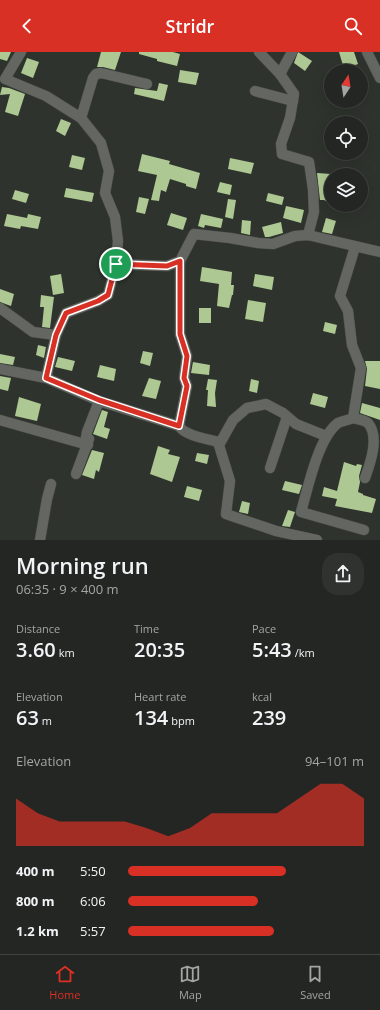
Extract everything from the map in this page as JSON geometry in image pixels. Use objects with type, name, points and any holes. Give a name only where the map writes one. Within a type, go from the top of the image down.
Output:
[{"type":"street","points":[[22,52],[2,81],[46,96],[81,118],[101,143],[109,170],[105,193],[115,217],[118,241],[116,264],[108,295],[98,301],[66,313],[56,335],[46,378]]},
{"type":"street","points":[[259,52],[280,74],[294,94],[290,118],[281,144],[282,154],[309,162],[313,189],[314,212],[308,235]]},
{"type":"street","points":[[280,74],[292,52]]},
{"type":"street","points":[[368,52],[380,78]]},
{"type":"street","points":[[81,118],[93,78],[96,74],[101,73],[147,84]]},
{"type":"street","points":[[256,91],[293,101]]},
{"type":"street","points":[[179,426],[187,386],[184,378],[187,356],[180,334],[180,261],[194,234],[230,238],[258,244],[273,244],[295,236],[308,235],[380,252]]},
{"type":"street","points":[[353,418],[361,368],[352,345],[348,311],[340,296],[356,247]]},
{"type":"street","points":[[116,264],[167,266],[180,261]]},
{"type":"street","points":[[0,308],[33,332],[56,335]]},
{"type":"street","points":[[0,369],[46,378],[99,400],[179,426],[182,430],[190,434],[218,442],[230,481],[226,514],[276,531],[317,540]]},
{"type":"street","points":[[76,474],[88,444],[89,439],[86,437],[87,432],[99,400]]},
{"type":"street","points":[[219,445],[233,420],[247,408],[266,404],[296,424],[326,436]]},
{"type":"street","points":[[270,468],[287,417]]},
{"type":"street","points":[[364,530],[301,512],[314,468],[326,436],[339,423],[353,418],[368,423],[373,436],[373,451],[365,478]]},
{"type":"street","points":[[0,420],[88,444]]},
{"type":"street","points":[[40,540],[47,499],[52,484]]},
{"type":"building","points":[[0,52],[11,52],[7,61],[0,59]]},
{"type":"building","points":[[101,52],[121,52],[115,70],[97,67]]},
{"type":"building","points":[[139,52],[173,52],[180,54],[177,66],[157,61],[157,59],[139,54]]},
{"type":"building","points":[[298,52],[312,61],[305,71],[294,63]]},
{"type":"building","points":[[339,52],[354,52],[358,64],[343,64]]},
{"type":"building","points":[[27,58],[39,62],[33,78],[21,73]]},
{"type":"building","points":[[180,70],[199,73],[196,85],[178,82]]},
{"type":"building","points":[[159,83],[168,85],[164,101],[134,94],[135,88],[157,91]]},
{"type":"building","points":[[2,87],[25,94],[18,116],[5,112],[10,94],[0,95]]},
{"type":"building","points":[[61,119],[71,123],[65,136],[56,131]]},
{"type":"building","points":[[142,154],[170,161],[169,164],[200,173],[196,189],[170,179],[166,192],[161,190],[159,201],[151,200],[157,175],[138,171]]},
{"type":"building","points":[[72,155],[85,158],[82,170],[69,167]]},
{"type":"building","points":[[230,158],[254,163],[251,174],[228,169]]},
{"type":"building","points":[[317,173],[324,174],[324,200],[320,200]]},
{"type":"building","points":[[220,182],[232,185],[230,195],[217,192]]},
{"type":"building","points":[[66,188],[94,193],[92,202],[64,197]]},
{"type":"building","points":[[15,190],[29,194],[26,203],[12,199]]},
{"type":"building","points":[[268,193],[284,197],[282,205],[266,201]]},
{"type":"building","points":[[139,197],[149,199],[145,214],[136,212]]},
{"type":"building","points":[[228,199],[236,200],[233,219],[225,217]]},
{"type":"building","points":[[286,206],[304,210],[301,223],[283,218]]},
{"type":"building","points":[[171,213],[187,218],[183,230],[167,225]]},
{"type":"building","points":[[7,214],[27,218],[28,214],[41,217],[38,229],[21,226],[20,229],[4,226]]},
{"type":"building","points":[[201,214],[223,219],[221,228],[205,225],[204,228],[198,226]]},
{"type":"building","points":[[326,218],[336,221],[332,234],[322,232]]},
{"type":"building","points":[[242,220],[251,221],[250,235],[241,233]]},
{"type":"building","points":[[281,222],[283,233],[265,237],[262,227]]},
{"type":"building","points":[[202,267],[232,272],[231,285],[234,285],[229,308],[217,306],[219,284],[200,281]]},
{"type":"building","points":[[61,274],[64,293],[53,295],[50,276]]},
{"type":"building","points":[[255,274],[274,277],[272,290],[253,286]]},
{"type":"building","points":[[0,289],[14,294],[11,306],[0,302]]},
{"type":"building","points":[[41,295],[54,297],[50,328],[42,327],[44,307],[40,307]]},
{"type":"building","points":[[248,300],[266,303],[263,322],[245,319]]},
{"type":"building","points":[[199,308],[211,308],[211,323],[199,323]]},
{"type":"building","points":[[325,322],[337,325],[335,334],[323,331]]},
{"type":"building","points":[[38,345],[46,347],[44,358],[36,355]]},
{"type":"building","points":[[143,351],[153,353],[150,366],[140,363]]},
{"type":"building","points":[[0,354],[15,357],[13,365],[0,363]]},
{"type":"building","points":[[58,357],[75,361],[72,371],[55,367]]},
{"type":"building","points":[[365,361],[380,361],[380,389],[365,386],[367,369]]},
{"type":"building","points":[[193,362],[210,365],[209,375],[191,373]]},
{"type":"building","points":[[100,365],[116,369],[114,381],[97,377]]},
{"type":"building","points":[[0,376],[11,378],[8,391],[0,389]]},
{"type":"building","points":[[149,378],[161,381],[156,399],[142,396]]},
{"type":"building","points":[[208,379],[217,380],[215,393],[216,407],[207,406],[208,390],[206,390]]},
{"type":"building","points":[[251,379],[259,381],[257,393],[249,391]]},
{"type":"building","points":[[313,393],[328,397],[325,408],[310,404]]},
{"type":"building","points":[[19,397],[41,404],[37,421],[15,416]]},
{"type":"building","points":[[362,403],[380,408],[380,420],[360,413]]},
{"type":"building","points":[[102,410],[108,412],[104,427],[110,429],[107,439],[93,434]]},
{"type":"building","points":[[158,446],[170,450],[168,454],[180,457],[172,482],[150,474]]},
{"type":"building","points":[[92,450],[104,453],[99,472],[96,470],[94,479],[82,475]]},
{"type":"building","points":[[197,453],[209,455],[207,464],[195,461]]},
{"type":"building","points":[[344,462],[356,466],[357,464],[362,465],[359,476],[360,482],[358,492],[376,499],[372,513],[335,506],[337,499],[322,496],[324,487],[337,491]]},
{"type":"building","points":[[285,481],[302,485],[299,494],[282,490]]},
{"type":"building","points":[[187,486],[202,490],[199,501],[184,497]]},
{"type":"building","points":[[242,501],[250,503],[248,514],[239,512]]},
{"type":"building","points":[[288,510],[295,512],[290,527],[282,526]]},
{"type":"route","points":[[180,261],[180,334],[187,356],[184,378],[187,386],[179,426],[99,400],[46,378],[56,335],[66,313],[98,301],[108,295],[116,264],[167,266],[180,261]]}]
